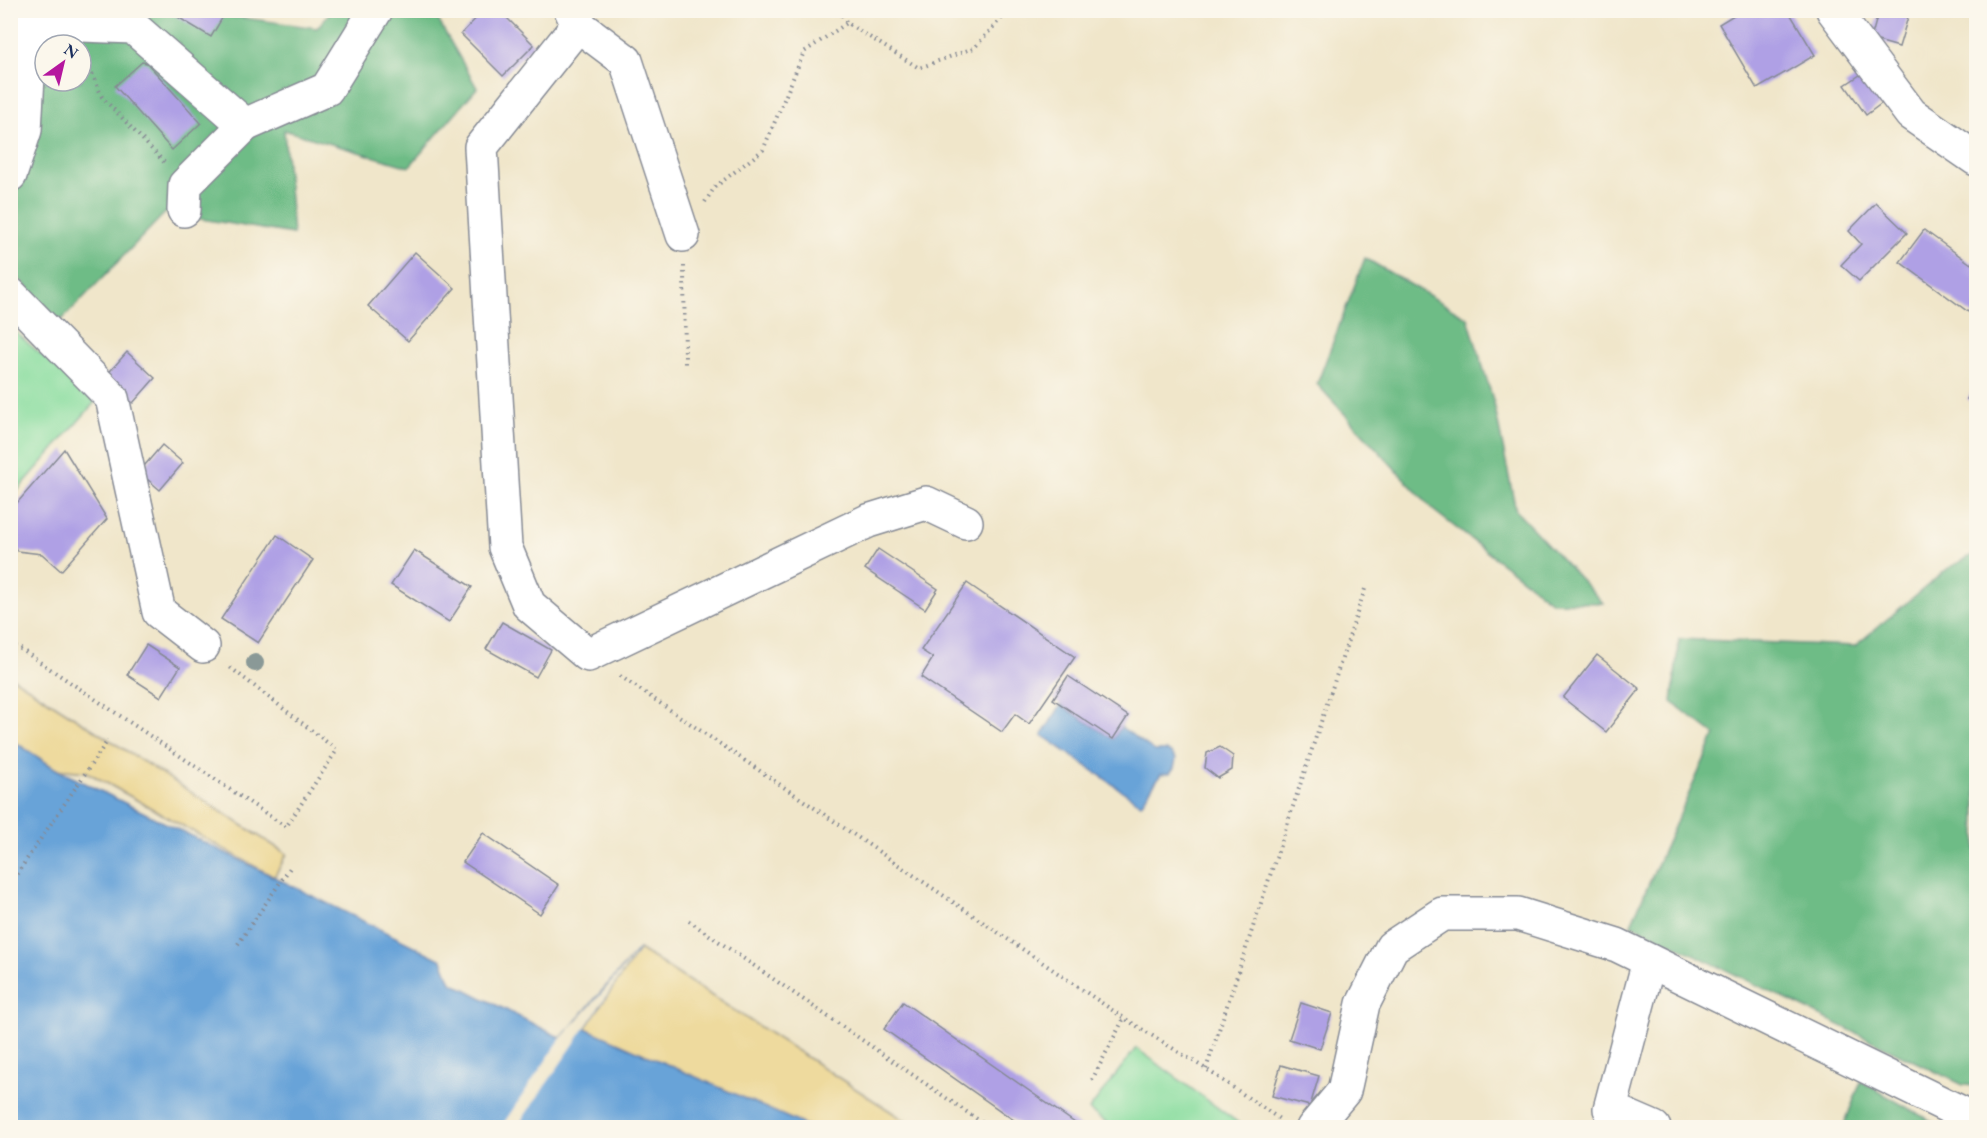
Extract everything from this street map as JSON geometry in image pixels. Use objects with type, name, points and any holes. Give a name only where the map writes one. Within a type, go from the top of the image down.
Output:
[{"type":"street","points":[[184,197],[245,125],[327,89],[376,10]]},
{"type":"street","points":[[1833,10],[1911,114],[1977,159]]},
{"type":"street","points":[[10,175],[25,130],[22,17],[133,27],[245,125]]},
{"type":"street","points":[[683,236],[626,61],[574,18],[480,147],[505,548],[529,605],[588,655],[868,521],[926,503],[966,522]]},
{"type":"street","points":[[10,294],[112,398],[159,612],[203,646]]},
{"type":"street","points":[[1298,1124],[1344,1090],[1363,1004],[1392,947],[1442,914],[1518,914],[1617,945],[1977,1120]]},
{"type":"street","points":[[1649,961],[1610,1109],[1654,1128]]},
{"type":"path","points":[[839,10],[846,23],[919,68],[974,48],[1009,10]]},
{"type":"path","points":[[685,364],[683,236],[715,187],[763,150],[804,52],[846,23]]},
{"type":"path","points":[[93,76],[102,97],[184,197]]},
{"type":"path","points":[[1206,1069],[1366,586]]},
{"type":"path","points":[[10,642],[286,827],[337,750],[203,646]]},
{"type":"path","points":[[588,655],[1124,1018],[1298,1124]]},
{"type":"path","points":[[10,884],[108,740]]},
{"type":"path","points":[[238,944],[292,865]]},
{"type":"path","points":[[689,921],[990,1128]]},
{"type":"path","points":[[1092,1080],[1124,1018]]},
{"type":"green space","points":[[185,10],[317,28],[331,11],[433,11],[477,88],[409,167],[284,130],[293,234],[165,213],[58,324],[11,269],[10,11]]},
{"type":"green space","points":[[1365,258],[1468,318],[1494,403],[1516,511],[1603,603],[1552,602],[1433,510],[1317,384]]},
{"type":"green space","points":[[11,328],[95,402],[11,498]]},
{"type":"green space","points":[[1976,553],[1976,1086],[1963,1085],[1631,924],[1715,735],[1672,702],[1679,639],[1855,646],[1947,569]]},
{"type":"green space","points":[[1136,1048],[1244,1127],[1112,1127],[1089,1110]]},
{"type":"green space","points":[[1861,1081],[1941,1127],[1843,1128]]},
{"type":"sand","points":[[10,676],[287,854],[274,877],[87,772],[56,769],[11,739]]},
{"type":"sand","points":[[639,949],[915,1127],[809,1127],[585,1028]]},
{"type":"water","points":[[1061,705],[1113,739],[1121,727],[1155,751],[1169,752],[1176,759],[1174,768],[1170,773],[1161,774],[1141,804],[1042,735]]},
{"type":"water","points":[[10,739],[56,769],[442,960],[451,982],[561,1038],[639,949],[585,1028],[809,1127],[11,1127]]},
{"type":"pier","points":[[639,949],[519,1124],[524,1127],[501,1127],[561,1038]]},
{"type":"building","points":[[166,10],[227,10],[211,37]]},
{"type":"building","points":[[484,10],[499,10],[534,45],[503,76],[461,34]]},
{"type":"building","points":[[1742,10],[1788,10],[1815,55],[1757,89],[1719,24]]},
{"type":"building","points":[[1879,10],[1908,17],[1899,47],[1871,39]]},
{"type":"building","points":[[142,62],[147,63],[201,123],[172,150],[115,86]]},
{"type":"building","points":[[1866,71],[1886,100],[1866,115],[1845,85]]},
{"type":"building","points":[[1876,203],[1907,233],[1859,281],[1841,265],[1861,244],[1849,231]]},
{"type":"building","points":[[1924,230],[1971,264],[1976,257],[1976,312],[1974,316],[1900,262]]},
{"type":"building","points":[[415,252],[455,288],[408,341],[368,306]]},
{"type":"building","points":[[127,352],[155,378],[133,403],[104,378]]},
{"type":"building","points":[[1976,384],[1976,405],[1967,399]]},
{"type":"building","points":[[162,445],[183,463],[160,490],[139,472]]},
{"type":"building","points":[[64,449],[107,519],[61,571],[42,554],[17,551],[10,540],[10,511]]},
{"type":"building","points":[[277,535],[313,560],[258,643],[221,619]]},
{"type":"building","points":[[878,549],[938,589],[925,609],[865,569]]},
{"type":"building","points":[[414,550],[472,587],[449,622],[391,585]]},
{"type":"building","points":[[967,583],[1075,657],[1029,724],[1015,714],[1002,732],[921,677],[933,658],[921,650]]},
{"type":"building","points":[[502,622],[551,650],[536,677],[486,649]]},
{"type":"building","points":[[146,645],[180,667],[161,697],[127,675]]},
{"type":"building","points":[[1597,655],[1640,689],[1606,732],[1563,698]]},
{"type":"building","points":[[1068,676],[1128,716],[1113,739],[1053,699]]},
{"type":"building","points":[[1220,747],[1233,756],[1232,770],[1218,778],[1205,768],[1207,753]]},
{"type":"building","points":[[483,833],[559,885],[540,914],[463,862]]},
{"type":"building","points":[[903,1002],[1082,1128],[1025,1128],[884,1029]]},
{"type":"building","points":[[1301,1003],[1332,1013],[1320,1049],[1289,1039]]},
{"type":"building","points":[[1281,1065],[1319,1076],[1310,1106],[1272,1096]]}]
